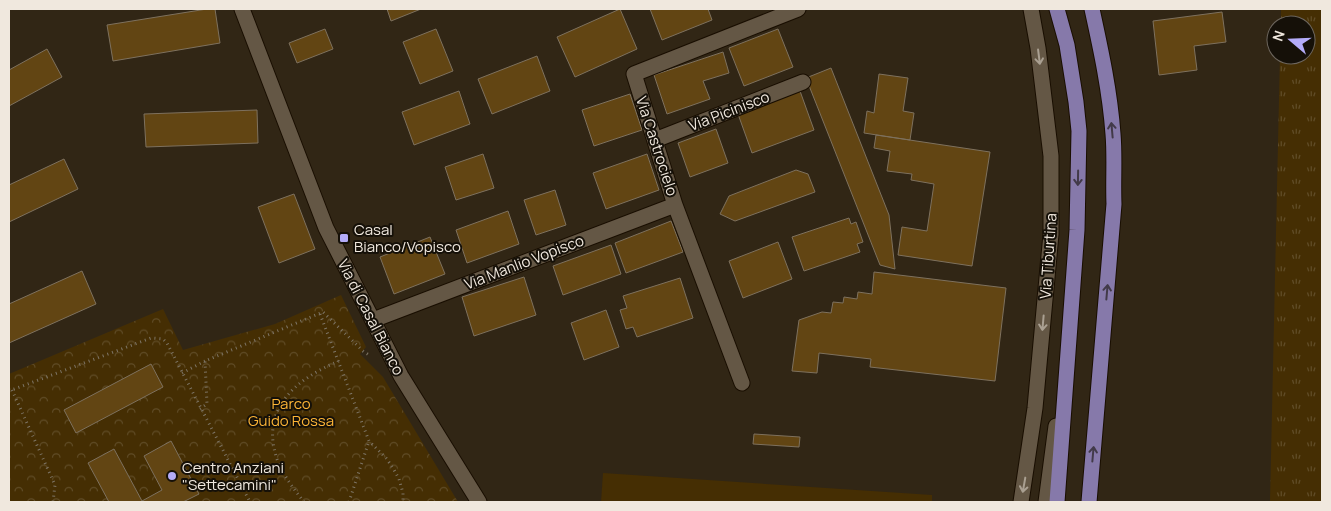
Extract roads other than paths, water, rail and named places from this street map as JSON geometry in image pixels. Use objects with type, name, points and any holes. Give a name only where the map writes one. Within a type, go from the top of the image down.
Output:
[{"type":"main road","name":"Via Tiburtina","points":[[1057,502],[1077,230],[1079,131],[1067,45],[1058,9]]},
{"type":"main road","points":[[1089,502],[1114,204],[1114,154],[1110,107],[1092,9]]},
{"type":"street","name":"Via di Casal Bianco","points":[[242,9],[326,228],[401,376],[479,502]]},
{"type":"street","name":"Via Castrocielo","points":[[742,383],[675,205],[634,74],[798,9]]},
{"type":"street","name":"Via Tiburtina","points":[[1021,502],[1035,408],[1051,234],[1052,156],[1031,9]]},
{"type":"street","name":"Via Picinisco","points":[[654,140],[803,82]]},
{"type":"street","name":"Via Manlio Vopisco","points":[[373,320],[675,205]]},
{"type":"street","name":"Via Tiburtina","points":[[1046,502],[1070,338]]},
{"type":"place","name":"Casal Bianco/Vopisco","points":[[344,238]]},
{"type":"place","name":"Centro Anziani \"Settecamini\"","points":[[172,476]]},
{"type":"park label","name":"Parco Guido Rossa","points":[[291,412]]}]
